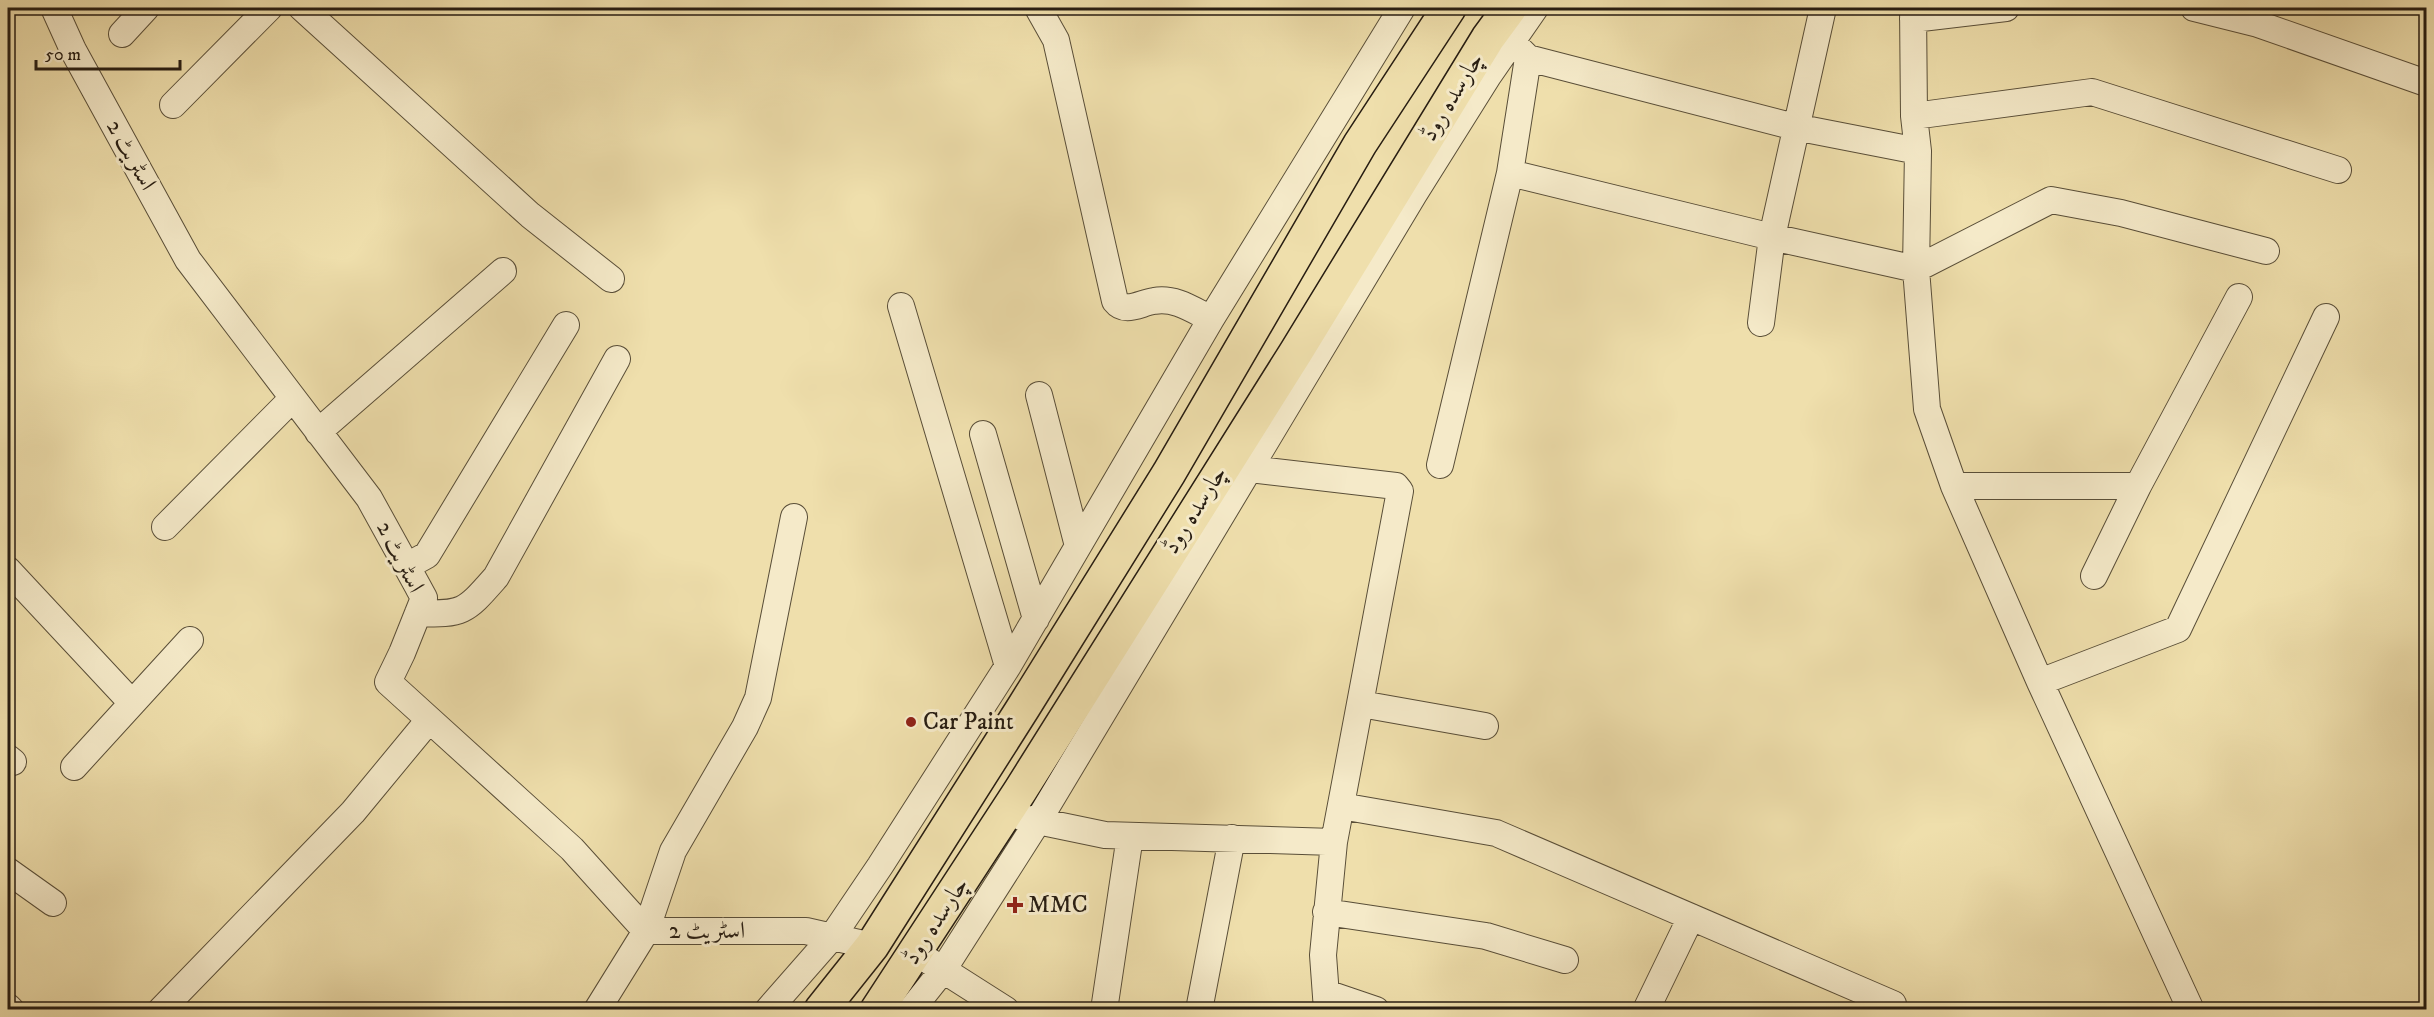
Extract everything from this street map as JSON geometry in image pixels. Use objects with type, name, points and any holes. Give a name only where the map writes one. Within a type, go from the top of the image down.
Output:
[{"type":"highway","name":"چارسدہ روڈ","points":[[821,1010],[872,946],[1132,533],[1360,144],[1449,8]]},
{"type":"highway","name":"چارسدہ روڈ","points":[[877,1010],[1005,814],[1314,322],[1488,38],[1510,8]]},
{"type":"highway","points":[[1132,533],[1167,555]]},
{"type":"street","name":"اسٹریٹ 2","points":[[54,8],[73,50],[188,260],[369,498],[424,598],[388,682],[572,849],[646,931],[806,932],[872,946]]},
{"type":"street","points":[[122,34],[146,8]]},
{"type":"street","points":[[173,105],[269,8]]},
{"type":"street","points":[[302,8],[530,215],[610,279]]},
{"type":"street","points":[[1038,8],[1056,40],[1115,301],[1119,307],[1126,308],[1168,300],[1211,319]]},
{"type":"street","points":[[768,1010],[832,937],[887,856],[1008,666],[1211,319],[1402,8]]},
{"type":"street","points":[[1440,465],[1510,173],[1520,50],[1535,8]]},
{"type":"street","points":[[1761,323],[1772,237],[1823,8]]},
{"type":"street","points":[[2006,8],[1913,13],[1914,116],[1918,151],[1916,269],[1927,409],[1954,486],[2040,682],[2190,1010]]},
{"type":"street","points":[[2194,8],[2258,24],[2427,84]]},
{"type":"street","points":[[1520,50],[1795,127],[1918,151]]},
{"type":"street","points":[[911,1010],[943,970],[1038,821],[1414,194],[1520,50]]},
{"type":"street","points":[[1914,116],[2092,92],[2338,170]]},
{"type":"street","points":[[1510,173],[1772,237],[1916,269],[2051,200],[2121,213],[2266,251]]},
{"type":"street","points":[[318,432],[503,271]]},
{"type":"street","points":[[2094,576],[2138,486],[2239,297]]},
{"type":"street","points":[[901,306],[1008,666]]},
{"type":"street","points":[[2040,682],[2178,629],[2326,317]]},
{"type":"street","points":[[407,566],[427,555],[566,325]]},
{"type":"street","points":[[418,613],[450,615],[473,603],[496,577],[617,359]]},
{"type":"street","points":[[1039,394],[1078,546]]},
{"type":"street","points":[[165,527],[292,399]]},
{"type":"street","points":[[983,434],[1036,619]]},
{"type":"street","points":[[1250,469],[1396,486],[1400,491],[1334,842],[1323,955],[1327,1001],[1376,1010]]},
{"type":"street","points":[[1954,486],[2138,486]]},
{"type":"street","points":[[597,1010],[646,931],[673,851],[745,727],[758,698],[794,518]]},
{"type":"street","points":[[8,570],[132,703]]},
{"type":"street","points":[[74,767],[190,640]]},
{"type":"street","points":[[1360,704],[1485,726]]},
{"type":"street","points":[[161,1010],[353,812],[429,720]]},
{"type":"street","points":[[1341,806],[1496,833],[1893,1004]]},
{"type":"street","points":[[1005,814],[1105,835],[1334,842]]},
{"type":"street","points":[[1104,1010],[1130,836]]},
{"type":"street","points":[[1199,1010],[1232,838]]},
{"type":"street","points":[[8,871],[53,903]]},
{"type":"street","points":[[1326,912],[1486,936],[1565,960]]},
{"type":"street","points":[[1646,1010],[1691,917]]},
{"type":"street","points":[[916,952],[1006,1010]]},
{"type":"street","points":[[8,1007],[11,1010]]},
{"type":"place","name":"Car Paint","points":[[911,722]]},
{"type":"place","name":"MMC","points":[[1015,905]]}]
